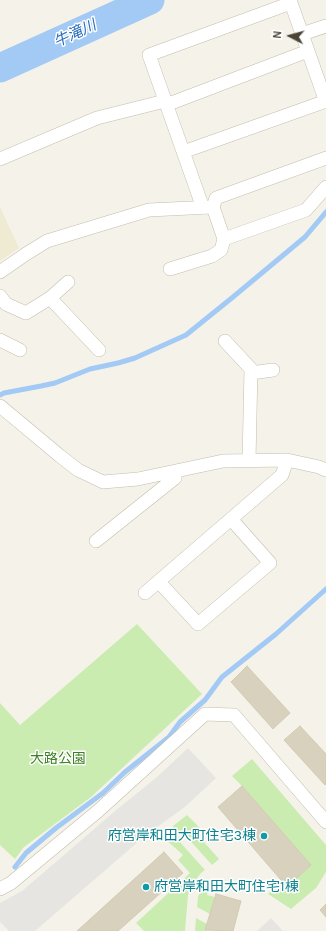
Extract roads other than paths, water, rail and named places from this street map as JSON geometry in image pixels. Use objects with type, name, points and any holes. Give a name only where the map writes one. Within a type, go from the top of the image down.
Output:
[{"type":"street","points":[[170,269],[212,256],[221,250],[224,239],[183,152],[149,55],[290,2],[308,51],[322,76],[325,96],[183,152]]},
{"type":"street","points":[[302,34],[326,26]]},
{"type":"street","points":[[0,159],[97,118],[166,103],[308,51]]},
{"type":"street","points":[[0,272],[47,242],[149,210],[208,207],[216,198],[326,158]]},
{"type":"street","points":[[224,239],[306,210],[326,187]]},
{"type":"street","points":[[0,296],[6,304],[26,313],[50,298],[68,282]]},
{"type":"street","points":[[50,298],[99,350]]},
{"type":"street","points":[[0,340],[20,350]]},
{"type":"street","points":[[225,341],[251,369],[249,461]]},
{"type":"street","points":[[250,373],[273,370]]},
{"type":"street","points":[[0,406],[78,470],[103,482],[138,479],[223,461],[287,460],[320,467],[326,470]]},
{"type":"street","points":[[145,593],[282,475],[287,460]]},
{"type":"street","points":[[96,541],[176,478],[176,471]]},
{"type":"street","points":[[159,582],[198,624],[270,563],[231,519]]},
{"type":"street","points":[[0,889],[15,880],[98,811],[206,714],[234,715],[326,822]]},
{"type":"waterway","name":"牛滝川","points":[[0,68],[150,0]]},
{"type":"waterway","points":[[0,395],[55,383],[90,369],[135,358],[186,335],[305,237],[326,212]]},
{"type":"waterway","points":[[15,867],[26,853],[56,828],[103,793],[125,772],[169,737],[180,722],[205,700],[222,677],[276,634],[326,589]]},
{"type":"place","name":"府営岸和田大町住宅3棟","points":[[264,836]]},
{"type":"place","name":"府営岸和田大町住宅1棟","points":[[146,887]]},
{"type":"park label","name":"大路公園","points":[[58,759]]}]
